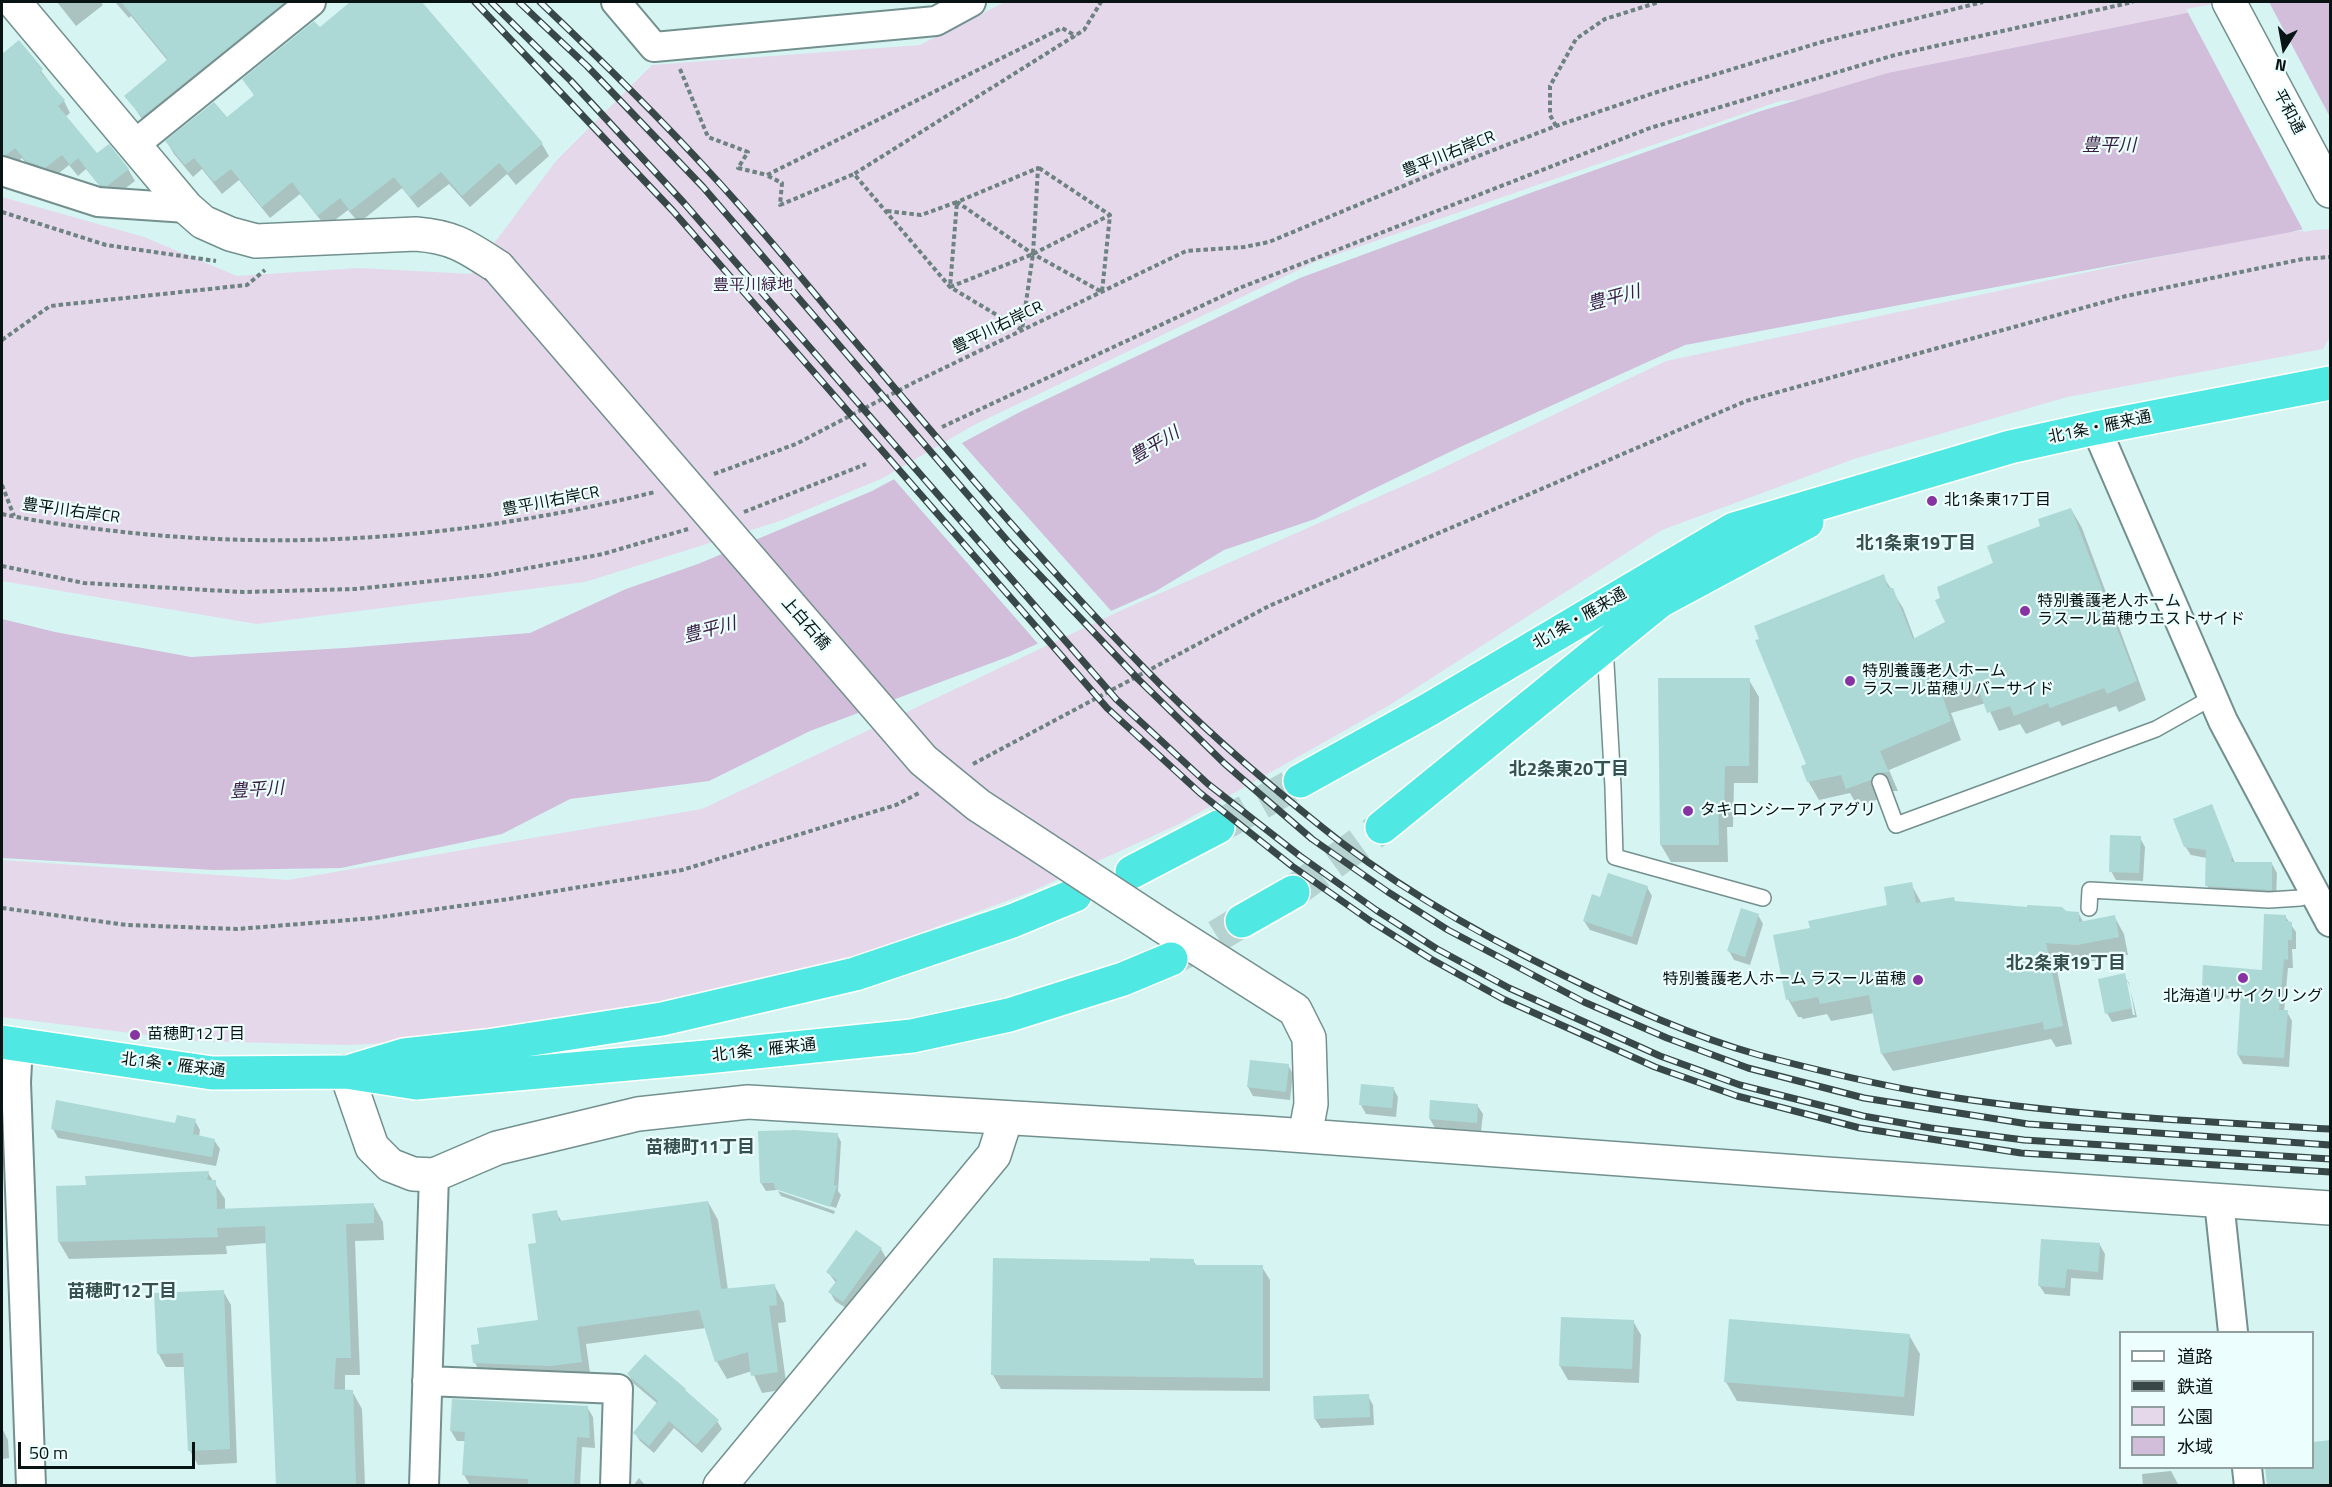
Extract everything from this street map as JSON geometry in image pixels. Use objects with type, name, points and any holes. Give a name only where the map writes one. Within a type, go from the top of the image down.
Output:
[{"type":"highway","name":"北1条・雁来通","points":[[1300,781],[1428,710],[1734,529],[2010,447],[2096,428],[2331,383]]},
{"type":"highway","name":"北1条・雁来通","points":[[1382,826],[1660,601],[1872,487]]},
{"type":"highway","points":[[1132,872],[1218,827]]},
{"type":"highway","points":[[1242,921],[1293,892]]},
{"type":"highway","name":"北1条・雁来通","points":[[346,1072],[404,1055],[487,1046],[662,1019],[855,974],[1012,921],[1075,896]]},
{"type":"highway","name":"北1条・雁来通","points":[[10,1043],[212,1073],[346,1072],[416,1083],[912,1036],[1009,1015],[1123,979],[1171,959]]},
{"type":"street","name":"上白石橋","points":[[14,2],[187,208],[203,222],[230,234],[256,241],[416,234],[441,236],[466,246],[498,267],[923,760],[987,811],[1295,1010],[1309,1038],[1311,1104],[1305,1136]]},
{"type":"street","points":[[135,145],[311,2]]},
{"type":"street","points":[[616,2],[654,46],[936,21],[971,2]]},
{"type":"street","name":"平和通","points":[[2229,2],[2331,191]]},
{"type":"street","points":[[2,171],[98,202],[187,208]]},
{"type":"street","points":[[2096,428],[2223,721],[2331,922]]},
{"type":"street","points":[[10,1043],[16,1082],[31,1485]]},
{"type":"street","points":[[346,1072],[372,1147],[390,1165],[413,1174],[434,1175],[497,1148],[638,1114],[748,1102],[1305,1136],[1814,1174],[2331,1208]]},
{"type":"street","points":[[720,1485],[994,1155],[1006,1118]]},
{"type":"street","points":[[424,1485],[434,1175]]},
{"type":"street","points":[[2219,1201],[2233,1331]]},
{"type":"street","points":[[427,1381],[618,1389],[615,1485]]},
{"type":"street","points":[[2247,1469],[2249,1485]]},
{"type":"lane","points":[[1605,646],[1615,857],[1763,898]]},
{"type":"lane","points":[[1880,782],[1896,825],[2156,729],[2212,697]]},
{"type":"lane","points":[[2089,908],[2090,890],[2269,900],[2300,898],[2315,894]]},
{"type":"path","points":[[672,45],[708,137],[748,152],[738,168],[767,175],[782,183],[780,205],[854,174],[1076,36],[1084,30],[1101,2]]},
{"type":"path","points":[[1556,126],[1550,114],[1550,86],[1576,39],[1605,19],[1644,4],[1659,2]]},
{"type":"path","name":"豊平川右岸CR","points":[[710,476],[796,444],[864,408],[1186,251],[1244,247],[1269,242],[1439,171],[1556,126],[1657,92],[1825,41],[1983,2]]},
{"type":"path","points":[[942,427],[1242,287],[1650,128],[1895,55],[2133,2]]},
{"type":"path","points":[[767,175],[1062,28],[1076,36]]},
{"type":"path","points":[[854,174],[950,287],[1022,330],[1033,254],[1038,168]]},
{"type":"path","points":[[886,211],[921,215],[1038,168]]},
{"type":"path","points":[[1038,168],[1110,215]]},
{"type":"path","points":[[957,202],[1033,254],[1102,292],[1110,215]]},
{"type":"path","points":[[950,287],[957,202]]},
{"type":"path","points":[[2,212],[106,245],[222,261]]},
{"type":"path","points":[[950,287],[1033,254],[1110,215]]},
{"type":"path","points":[[969,766],[1269,606],[1746,401],[2126,296],[2303,259],[2331,257]]},
{"type":"path","points":[[2,340],[50,306],[247,285],[268,268],[256,266]]},
{"type":"path","points":[[736,515],[866,464]]},
{"type":"path","points":[[2,485],[14,517]]},
{"type":"path","name":"豊平川右岸CR","points":[[2,514],[89,528],[181,538],[313,540],[398,537],[538,518],[665,489]]},
{"type":"path","points":[[2,566],[84,583],[243,592],[355,590],[491,575],[603,555],[691,528]]},
{"type":"path","points":[[2,908],[127,925],[226,929],[374,918],[509,899],[682,870],[896,805],[927,789]]},
{"type":"green space","name":"豊平川緑地","points":[[1005,2],[2330,2],[1970,88],[1780,101],[1315,262],[974,425],[883,478],[780,521],[585,582],[257,624],[2,581],[2,197],[144,237],[237,276],[359,268],[471,274],[556,161],[652,65],[920,45]]},
{"type":"green space","points":[[2330,229],[2330,337],[2323,349],[2067,397],[1854,459],[1662,530],[1388,706],[1179,824],[1028,893],[771,988],[598,1033],[347,1045],[196,1041],[2,1017],[2,860],[288,880],[702,809],[1122,610],[1430,474],[1666,361],[2273,233]]},
{"type":"water","name":"豊平川","points":[[2242,2],[2330,2],[2330,223],[1685,345],[1458,448],[1315,519],[1224,550],[1156,591],[1010,656],[810,731],[709,781],[570,799],[502,834],[341,868],[214,870],[2,858],[2,619],[55,632],[191,657],[345,648],[530,633],[626,589],[698,564],[872,491],[1020,412],[1300,278],[1533,192],[1761,111],[1888,73]]},
{"type":"pier","points":[[2225,2],[2269,2],[2330,117],[2330,226],[2304,232],[2186,9]]},
{"type":"pier","points":[[960,441],[1113,613],[1040,646],[892,477]]},
{"type":"building","points":[[121,2],[285,2],[142,117],[124,96],[168,59]]},
{"type":"building","points":[[350,2],[422,2],[543,143],[508,173],[499,163],[462,196],[441,172],[410,197],[394,177],[350,211],[340,198],[317,216],[292,182],[262,207],[231,169],[214,182],[194,158],[185,165],[165,141],[214,102],[227,117],[254,95],[242,79],[314,21],[320,27]]},
{"type":"building","points":[[19,40],[43,69],[40,72],[65,100],[58,106],[97,153],[109,144],[129,169],[107,186],[99,185],[78,158],[70,165],[62,155],[45,168],[26,161],[15,148],[6,155],[2,155],[2,54]]},
{"type":"building","points":[[2071,508],[2137,681],[2107,694],[2104,688],[2050,708],[2048,703],[2014,716],[2010,706],[1987,713],[1977,684],[1942,695],[1951,721],[1880,751],[1889,772],[1876,773],[1871,780],[1846,789],[1841,775],[1807,782],[1801,766],[1806,764],[1755,640],[1759,639],[1754,626],[1884,574],[1888,588],[1893,588],[1913,639],[1945,622],[1935,600],[1940,598],[1937,587],[1993,563],[1987,546],[2040,526],[2038,519]]},
{"type":"building","points":[[1658,678],[1750,678],[1749,766],[1725,766],[1724,810],[1718,810],[1719,845],[1660,845]]},
{"type":"building","points":[[2212,804],[2232,855],[2231,862],[2272,862],[2272,890],[2205,886],[2206,850],[2184,847],[2173,819]]},
{"type":"building","points":[[2110,835],[2141,836],[2139,873],[2109,872]]},
{"type":"building","points":[[1608,873],[1648,886],[1632,937],[1583,921],[1592,894],[1600,897]]},
{"type":"building","name":"特別養護老人ホーム ラスール苗穂","points":[[1912,882],[1916,903],[1954,897],[1955,901],[2027,907],[2027,905],[2062,907],[2066,911],[2079,912],[2079,922],[2115,915],[2119,937],[2077,945],[2046,943],[2063,1026],[2044,1030],[2043,1022],[1881,1054],[1869,995],[1820,1004],[1818,997],[1791,1002],[1790,999],[1786,1000],[1773,935],[1810,928],[1808,921],[1887,905],[1884,887]]},
{"type":"building","points":[[1741,908],[1759,914],[1745,957],[1727,951]]},
{"type":"building","points":[[2264,914],[2286,915],[2286,921],[2292,922],[2292,940],[2288,940],[2288,960],[2284,959],[2279,1010],[2288,1010],[2284,1058],[2237,1055],[2241,992],[2202,989],[2203,965],[2262,970]]},
{"type":"building","points":[[2125,973],[2132,1008],[2105,1014],[2098,979]]},
{"type":"building","points":[[1250,1060],[1289,1064],[1286,1092],[1247,1087]]},
{"type":"building","points":[[1361,1084],[1394,1087],[1392,1108],[1359,1105]]},
{"type":"building","points":[[56,1100],[175,1123],[177,1115],[196,1119],[193,1134],[215,1139],[212,1157],[51,1129]]},
{"type":"building","points":[[1430,1100],[1478,1104],[1477,1123],[1429,1119]]},
{"type":"building","points":[[795,1130],[838,1133],[834,1185],[837,1186],[830,1207],[775,1189],[774,1183],[760,1183],[758,1131]]},
{"type":"building","points":[[209,1171],[207,1180],[216,1180],[217,1209],[374,1203],[374,1223],[346,1224],[351,1358],[336,1358],[334,1389],[353,1390],[356,1485],[276,1485],[265,1226],[217,1228],[218,1237],[58,1242],[56,1186],[86,1185],[85,1176]]},
{"type":"building","points":[[708,1201],[721,1289],[775,1284],[777,1305],[769,1306],[778,1372],[751,1376],[748,1352],[715,1362],[699,1310],[577,1327],[582,1362],[551,1366],[473,1363],[471,1345],[479,1344],[477,1328],[538,1320],[528,1244],[536,1243],[532,1214],[557,1210],[559,1221]]},
{"type":"building","points":[[856,1230],[882,1248],[843,1302],[828,1292],[837,1280],[826,1272]]},
{"type":"building","points":[[2041,1239],[2100,1243],[2098,1272],[2067,1269],[2065,1288],[2038,1286]]},
{"type":"building","points":[[993,1258],[1150,1261],[1150,1258],[1194,1259],[1194,1265],[1263,1265],[1263,1378],[991,1375]]},
{"type":"building","points":[[224,1290],[230,1449],[188,1451],[183,1353],[157,1354],[154,1293]]},
{"type":"building","points":[[1561,1317],[1634,1320],[1632,1369],[1559,1366]]},
{"type":"building","points":[[1729,1319],[1910,1334],[1904,1397],[1724,1382]]},
{"type":"building","points":[[645,1354],[719,1420],[696,1445],[669,1421],[649,1446],[633,1433],[658,1401],[627,1374]]},
{"type":"building","points":[[1369,1394],[1370,1417],[1314,1419],[1313,1396]]},
{"type":"building","points":[[452,1399],[588,1406],[590,1438],[577,1437],[574,1485],[528,1485],[528,1479],[462,1475],[465,1432],[450,1431]]},
{"type":"building","points":[[2331,1440],[2331,1485],[2267,1485],[2265,1469],[2314,1469],[2314,1442]]},
{"type":"tunnel","points":[[1218,827],[1300,781]]},
{"type":"tunnel","points":[[1293,892],[1382,827]]},
{"type":"tunnel","points":[[1173,958],[1242,921]]},
{"type":"railway","points":[[475,2],[673,211],[1107,708],[1200,793],[1292,866],[1369,920],[1431,959],[1503,999],[1655,1067],[1737,1096],[1860,1128],[2021,1153],[2330,1172]]},
{"type":"railway","points":[[491,2],[571,81],[684,203],[1116,699],[1208,784],[1300,856],[1376,910],[1437,949],[1509,988],[1660,1056],[1740,1085],[1863,1116],[1931,1128],[2024,1140],[2330,1159]]},
{"type":"railway","points":[[519,2],[587,66],[703,187],[1011,545],[1138,679],[1225,764],[1312,839],[1448,930],[1584,1002],[1667,1038],[1748,1068],[1864,1098],[2028,1124],[2330,1145]]},
{"type":"railway","points":[[540,2],[649,109],[728,192],[987,496],[1144,668],[1207,729],[1273,787],[1346,846],[1405,888],[1467,925],[1611,998],[1684,1030],[1759,1055],[1889,1086],[2031,1108],[2131,1117],[2330,1129]]},
{"type":"place","name":"北1条東17丁目","points":[[1932,501]]},
{"type":"place","name":"特別養護老人ホーム ラスール苗穂ウエストサイド","points":[[2025,611]]},
{"type":"place","name":"特別養護老人ホーム ラスール苗穂リバーサイド","points":[[1850,681]]},
{"type":"place","name":"タキロンシーアイアグリ","points":[[1688,811]]},
{"type":"place","name":"北海道リサイクリング","points":[[2243,978]]},
{"type":"place","name":"特別養護老人ホーム ラスール苗穂","points":[[1918,980]]},
{"type":"place","name":"苗穂町12丁目","points":[[135,1035]]},
{"type":"district","name":"北1条東19丁目","points":[[1916,545]]},
{"type":"district","name":"北2条東20丁目","points":[[1569,771]]},
{"type":"district","name":"北2条東19丁目","points":[[2066,965]]},
{"type":"district","name":"苗穂町11丁目","points":[[700,1149]]},
{"type":"district","name":"苗穂町12丁目","points":[[122,1293]]}]
